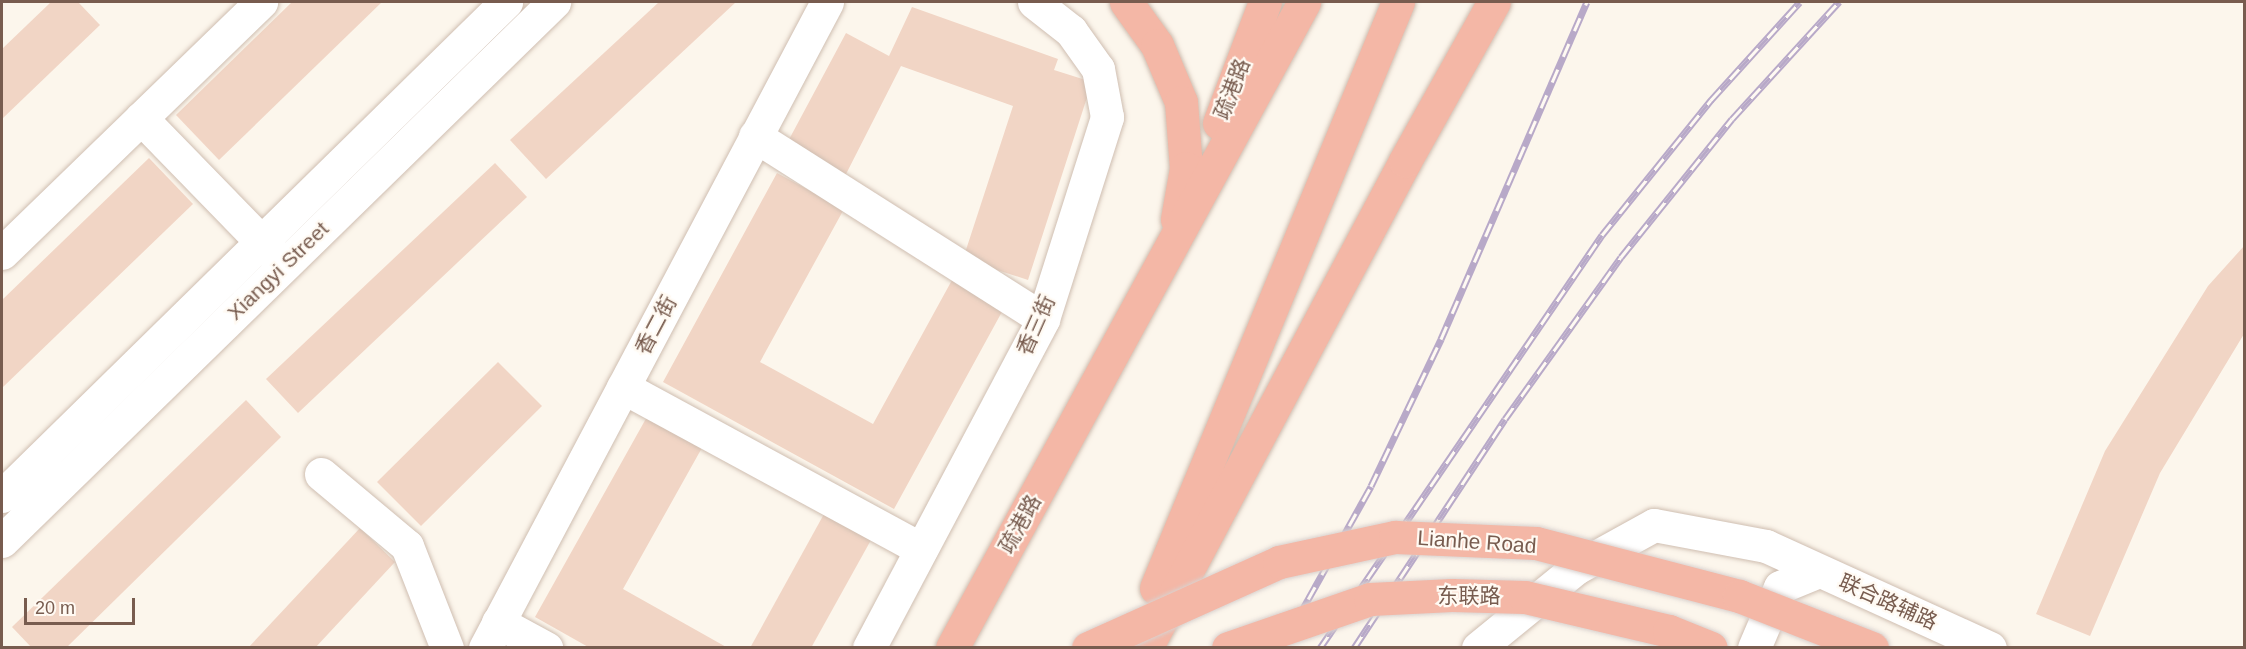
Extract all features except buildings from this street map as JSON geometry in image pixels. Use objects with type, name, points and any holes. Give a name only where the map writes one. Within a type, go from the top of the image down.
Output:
[{"type":"highway","points":[[1126,2],[1157,45],[1181,102],[1186,168],[1173,244]]},
{"type":"highway","name":"疏港路","points":[[952,648],[1173,244],[1265,2]]},
{"type":"highway","points":[[1173,244],[1304,2]]},
{"type":"highway","points":[[1132,648],[1398,2]]},
{"type":"highway","points":[[1404,162],[1471,2]]},
{"type":"highway","points":[[1146,648],[1404,162],[1494,2]]},
{"type":"highway","name":"Lianhe Road","points":[[1088,648],[1279,562],[1395,537],[1536,543],[1739,596],[1872,648]]},
{"type":"highway","name":"东联路","points":[[1228,648],[1370,599],[1452,595],[1525,597],[1669,631],[1711,648]]},
{"type":"street","points":[[2,253],[261,2]]},
{"type":"street","name":"Xiangyi Street","points":[[2,496],[506,2]]},
{"type":"street","name":"Xiangyi Street","points":[[2,542],[554,2]]},
{"type":"street","name":"香二街","points":[[492,635],[827,2]]},
{"type":"street","name":"香三街","points":[[869,648],[1043,319],[1107,117],[1098,69],[1071,31],[1034,2]]},
{"type":"street","points":[[141,118],[284,265]]},
{"type":"street","points":[[755,136],[1043,319]]},
{"type":"street","points":[[623,387],[921,549]]},
{"type":"street","points":[[321,474],[407,546],[447,648]]},
{"type":"street","name":"联合路辅路","points":[[1478,648],[1576,568],[1654,525],[1766,546],[1990,648]]},
{"type":"street","points":[[1754,648],[1780,587],[1819,571]]},
{"type":"street","points":[[492,635],[546,648]]},
{"type":"railway","points":[[1281,648],[1371,486],[1441,339],[1587,2]]},
{"type":"railway","points":[[1320,648],[1602,235],[1711,100],[1800,2]]},
{"type":"railway","points":[[1354,648],[1505,419],[1621,257],[1732,119],[1839,2]]}]
